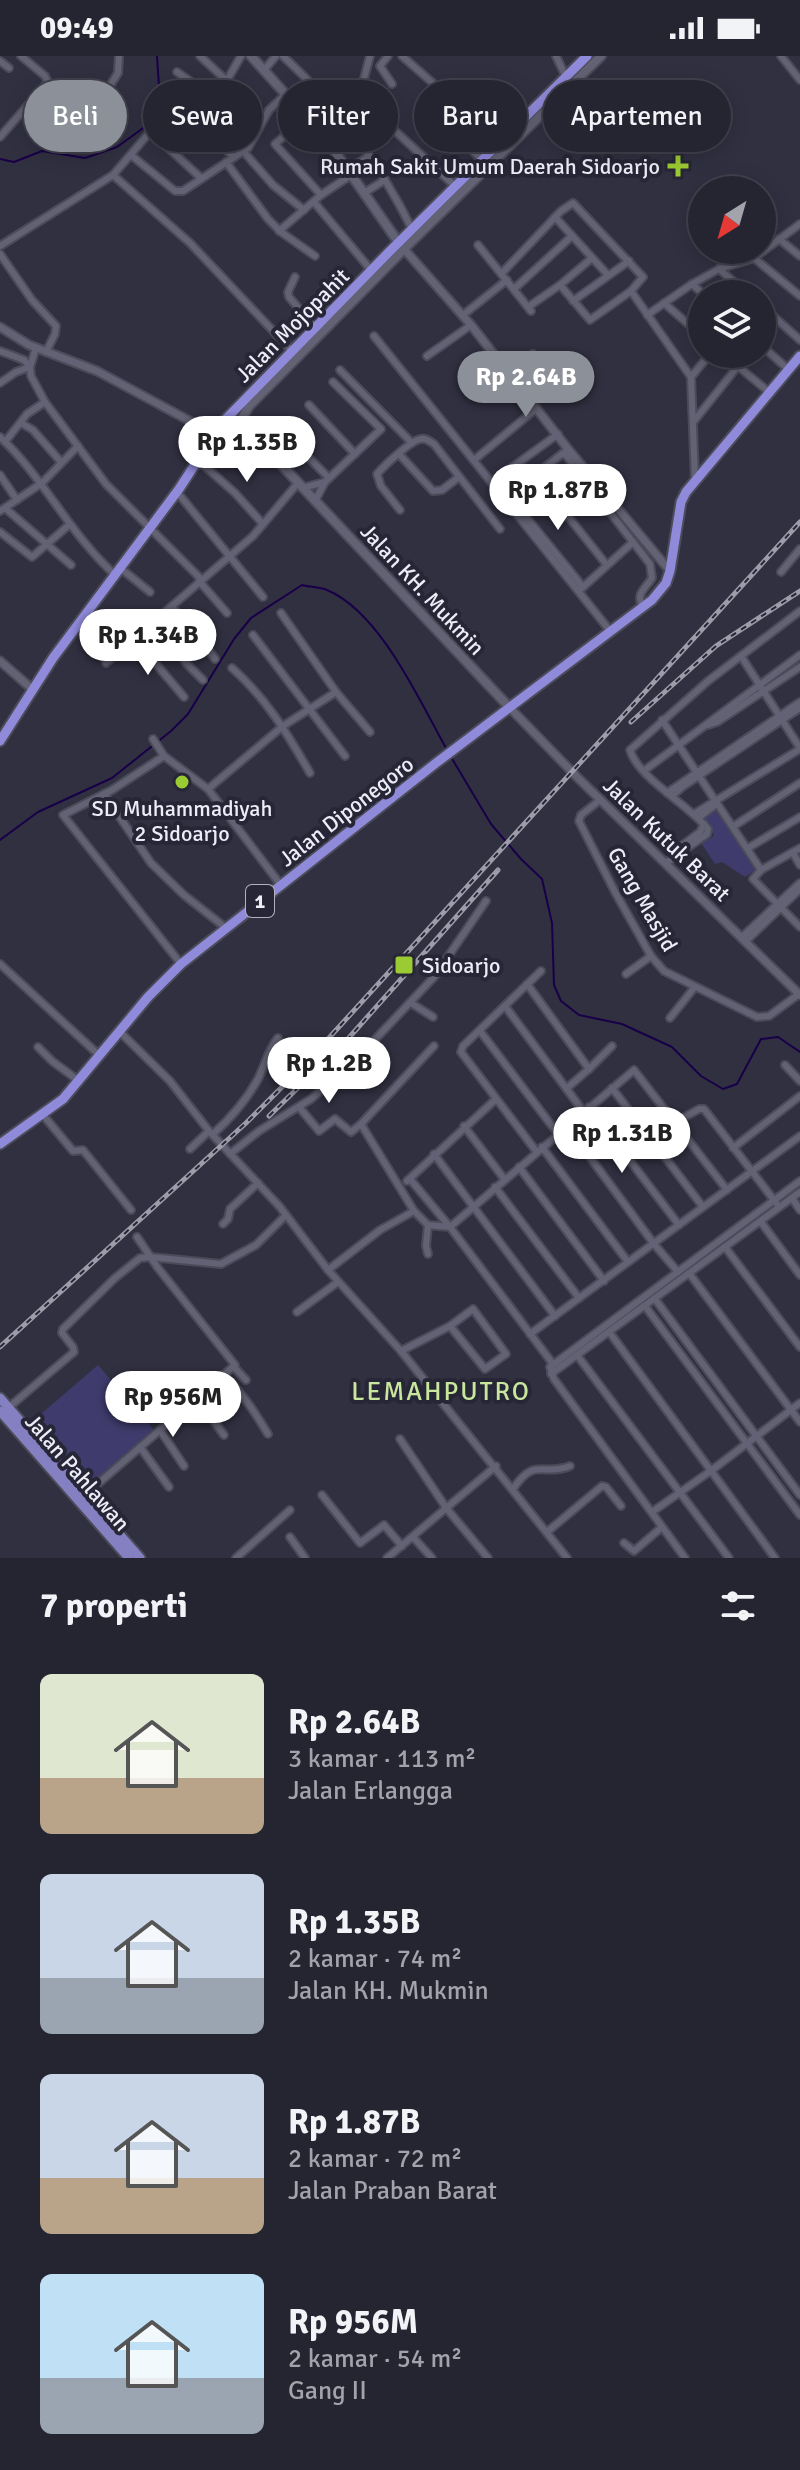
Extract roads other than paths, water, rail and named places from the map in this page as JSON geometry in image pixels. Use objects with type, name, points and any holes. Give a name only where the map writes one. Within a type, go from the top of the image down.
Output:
[{"type":"highway","points":[[401,246],[412,229],[587,56]]},
{"type":"highway","name":"Jalan Mojopahit","points":[[0,741],[32,689],[177,492],[214,434],[242,401],[371,270],[401,246]]},
{"type":"highway","name":"1","points":[[510,708],[662,590],[670,571],[681,502],[695,480],[800,356]]},
{"type":"highway","name":"Jalan Diponegoro","points":[[0,1144],[63,1099],[148,997],[181,964],[510,708]]},
{"type":"main road","points":[[251,56],[278,85]]},
{"type":"main road","points":[[334,152],[401,246],[601,56]]},
{"type":"main road","name":"Jalan Mojopahit","points":[[244,425],[244,412],[249,406],[401,246]]},
{"type":"main road","points":[[189,474],[230,427],[244,425]]},
{"type":"main road","name":"Jalan KH. Mukmin","points":[[244,425],[510,708]]},
{"type":"main road","name":"Jalan Pahlawan","points":[[0,1398],[3,1411],[129,1558]]},
{"type":"main road","name":"Jalan Pahlawan","points":[[3,1411],[85,1495],[140,1558]]},
{"type":"street","points":[[0,137],[48,82],[21,56]]},
{"type":"street","points":[[114,80],[118,73],[119,56]]},
{"type":"street","points":[[200,56],[226,80]]},
{"type":"street","points":[[264,70],[276,56]]},
{"type":"street","points":[[283,56],[307,80]]},
{"type":"street","points":[[364,80],[370,56]]},
{"type":"street","points":[[388,56],[380,66],[389,80]]},
{"type":"street","points":[[402,56],[445,98],[444,122],[482,160]]},
{"type":"street","points":[[556,56],[566,77]]},
{"type":"street","points":[[781,56],[800,80]]},
{"type":"street","points":[[228,80],[240,57]]},
{"type":"street","points":[[0,61],[9,68]]},
{"type":"street","points":[[177,72],[189,80]]},
{"type":"street","points":[[262,124],[269,110],[278,102]]},
{"type":"street","points":[[398,134],[455,186]]},
{"type":"street","points":[[0,246],[113,175],[143,141]]},
{"type":"street","points":[[173,152],[201,178]]},
{"type":"street","points":[[229,152],[234,157]]},
{"type":"street","points":[[131,155],[175,191],[183,191],[242,152]]},
{"type":"street","points":[[244,152],[273,185],[304,210]]},
{"type":"street","points":[[282,152],[321,195]]},
{"type":"street","points":[[366,152],[412,229]]},
{"type":"street","points":[[279,231],[369,156]]},
{"type":"street","points":[[226,162],[279,231],[315,256]]},
{"type":"street","points":[[113,175],[190,243],[293,352]]},
{"type":"street","points":[[364,193],[385,180]]},
{"type":"street","points":[[314,202],[371,270]]},
{"type":"street","points":[[502,273],[561,211],[575,204],[642,275],[642,280],[632,292],[590,320],[560,285]]},
{"type":"street","points":[[555,217],[607,274]]},
{"type":"street","points":[[776,241],[800,224]]},
{"type":"street","points":[[514,289],[572,236]]},
{"type":"street","points":[[779,239],[800,256]]},
{"type":"street","points":[[478,245],[530,309],[592,258]]},
{"type":"street","points":[[401,246],[463,315],[558,434],[566,451],[653,570],[652,578],[640,594],[643,607]]},
{"type":"street","points":[[0,254],[32,300],[56,326],[46,352]]},
{"type":"street","points":[[573,301],[629,261]]},
{"type":"street","points":[[699,280],[735,264]]},
{"type":"street","points":[[761,264],[800,296]]},
{"type":"street","points":[[719,269],[732,280]]},
{"type":"street","points":[[295,277],[289,297],[316,328]]},
{"type":"street","points":[[463,315],[507,280]]},
{"type":"street","points":[[647,315],[688,287]]},
{"type":"street","points":[[632,292],[691,377],[695,480]]},
{"type":"street","points":[[664,303],[688,324]]},
{"type":"street","points":[[776,319],[800,340]]},
{"type":"street","points":[[427,356],[471,325]]},
{"type":"street","points":[[0,327],[36,348],[97,371],[214,434]]},
{"type":"street","points":[[374,336],[581,588],[611,632]]},
{"type":"street","points":[[36,348],[30,367],[31,376],[45,402],[106,484],[200,580],[227,613]]},
{"type":"street","points":[[0,351],[24,360],[30,367]]},
{"type":"street","points":[[510,373],[533,354]]},
{"type":"street","points":[[776,358],[788,369]]},
{"type":"street","points":[[0,383],[30,367]]},
{"type":"street","points":[[691,377],[698,368]]},
{"type":"street","points":[[694,421],[736,368]]},
{"type":"street","points":[[740,368],[769,392]]},
{"type":"street","points":[[340,370],[387,424]]},
{"type":"street","points":[[333,382],[412,443]]},
{"type":"street","points":[[45,402],[2,440],[42,483],[69,525],[96,557],[150,592]]},
{"type":"street","points":[[309,405],[355,454]]},
{"type":"street","points":[[474,460],[537,408]]},
{"type":"street","points":[[21,423],[33,430],[61,462]]},
{"type":"street","points":[[315,501],[327,480],[387,424]]},
{"type":"street","points":[[492,482],[558,434]]},
{"type":"street","points":[[400,510],[381,486],[377,474],[419,439],[434,444],[500,529]]},
{"type":"street","points":[[291,440],[327,480]]},
{"type":"street","points":[[71,565],[3,510],[42,483],[78,446]]},
{"type":"street","points":[[507,498],[566,451]]},
{"type":"street","points":[[566,451],[670,571]]},
{"type":"street","points":[[399,454],[433,491],[442,490],[459,477]]},
{"type":"street","points":[[200,462],[235,493],[263,524]]},
{"type":"street","points":[[0,475],[17,500]]},
{"type":"street","points":[[535,475],[606,564]]},
{"type":"street","points":[[106,663],[263,524],[300,485],[327,480]]},
{"type":"street","points":[[177,492],[263,597]]},
{"type":"street","points":[[0,532],[32,557],[69,525]]},
{"type":"street","points":[[581,588],[633,542]]},
{"type":"street","points":[[781,572],[800,549]]},
{"type":"street","points":[[794,556],[800,563]]},
{"type":"street","points":[[172,607],[195,631],[215,659]]},
{"type":"street","points":[[664,861],[707,834],[708,829],[645,770],[630,750],[662,720],[800,611]]},
{"type":"street","points":[[281,613],[336,692],[370,732]]},
{"type":"street","points":[[158,619],[186,663],[203,680]]},
{"type":"street","points":[[253,635],[345,756]]},
{"type":"street","points":[[134,638],[184,697]]},
{"type":"street","points":[[645,770],[708,725],[717,722],[800,655]]},
{"type":"street","points":[[699,819],[718,800],[800,749],[764,687],[741,656]]},
{"type":"street","points":[[0,661],[32,689]]},
{"type":"street","points":[[764,687],[800,667]]},
{"type":"street","points":[[232,668],[256,690],[283,726],[310,773]]},
{"type":"street","points":[[208,789],[283,726],[336,692]]},
{"type":"street","points":[[669,794],[800,705]]},
{"type":"street","name":"Jalan Kutuk Barat","points":[[510,708],[800,995]]},
{"type":"street","points":[[662,720],[718,800],[761,870]]},
{"type":"street","points":[[153,739],[163,755],[208,789],[280,884]]},
{"type":"street","points":[[163,755],[104,794],[63,815],[181,964]]},
{"type":"street","points":[[734,826],[800,783]]},
{"type":"street","points":[[104,794],[151,863],[184,895],[226,928]]},
{"type":"street","name":"Gang Masjid","points":[[600,800],[581,815],[579,821],[651,956],[670,975],[764,1018],[800,995]]},
{"type":"street","points":[[748,848],[800,817]]},
{"type":"street","points":[[799,925],[778,907],[753,878],[796,850],[800,865]]},
{"type":"street","points":[[744,939],[800,886]]},
{"type":"street","points":[[230,1154],[335,1080],[411,1003],[453,953],[486,901]]},
{"type":"street","points":[[626,974],[651,956]]},
{"type":"street","points":[[0,964],[100,1056]]},
{"type":"street","points":[[541,971],[463,1046],[461,1052],[628,1262]]},
{"type":"street","points":[[527,984],[589,1069]]},
{"type":"street","points":[[670,1018],[694,988]]},
{"type":"street","points":[[411,1003],[433,1017]]},
{"type":"street","points":[[505,1006],[567,1088],[679,1225]]},
{"type":"street","points":[[480,1031],[558,1134]]},
{"type":"street","points":[[120,1032],[170,1081],[211,1133],[277,1204],[338,1282],[401,1351],[496,1466],[567,1558]]},
{"type":"street","points":[[190,1149],[242,1105],[278,1038]]},
{"type":"street","points":[[299,1107],[319,1131],[335,1119],[351,1132],[434,1046]]},
{"type":"street","points":[[567,1088],[612,1046]]},
{"type":"street","points":[[38,1047],[79,1081]]},
{"type":"street","points":[[785,1065],[800,1081]]},
{"type":"street","points":[[361,1124],[414,1211],[428,1225],[450,1227],[632,1070],[638,1071],[727,1190]]},
{"type":"street","points":[[612,1088],[703,1207]]},
{"type":"street","points":[[733,1148],[800,1096]]},
{"type":"street","points":[[401,1186],[496,1099]]},
{"type":"street","points":[[676,1122],[704,1109],[777,1204]]},
{"type":"street","points":[[43,1115],[73,1151],[83,1150],[131,1210]]},
{"type":"street","points":[[464,1126],[505,1180]]},
{"type":"street","points":[[567,1126],[676,1274]]},
{"type":"street","points":[[530,1334],[800,1136]]},
{"type":"street","points":[[434,1154],[555,1316]]},
{"type":"street","points":[[519,1167],[604,1281]]},
{"type":"street","points":[[410,1179],[553,1364]]},
{"type":"street","points":[[551,1374],[655,1299],[676,1274],[689,1273],[761,1222],[800,1181]]},
{"type":"street","points":[[223,1224],[228,1219],[230,1209],[258,1183]]},
{"type":"street","points":[[495,1187],[579,1298]]},
{"type":"street","points":[[685,1558],[549,1369],[676,1274],[777,1204],[800,1192]]},
{"type":"street","points":[[792,1198],[800,1210]]},
{"type":"street","points":[[328,1270],[380,1230],[414,1211]]},
{"type":"street","points":[[3,1411],[74,1352],[61,1331],[133,1262],[147,1253],[221,1264],[256,1245],[286,1215]]},
{"type":"street","points":[[761,1222],[800,1275]]},
{"type":"street","points":[[428,1225],[428,1254]]},
{"type":"street","points":[[137,1237],[246,1380]]},
{"type":"street","points":[[725,1247],[800,1347]]},
{"type":"street","points":[[689,1273],[800,1422]]},
{"type":"street","points":[[297,1312],[338,1282]]},
{"type":"street","points":[[655,1299],[800,1495]]},
{"type":"street","points":[[645,1306],[800,1515]]},
{"type":"street","points":[[401,1351],[450,1326],[473,1309],[506,1355],[485,1369],[450,1326]]},
{"type":"street","points":[[610,1333],[775,1558]]},
{"type":"street","points":[[577,1355],[729,1558]]},
{"type":"street","points":[[85,1495],[234,1366]]},
{"type":"street","points":[[221,1379],[227,1385],[231,1383],[243,1397],[268,1434]]},
{"type":"street","points":[[198,1399],[224,1435]]},
{"type":"street","points":[[652,1512],[800,1403]]},
{"type":"street","points":[[160,1430],[184,1466]]},
{"type":"street","points":[[400,1439],[447,1509],[488,1558]]},
{"type":"street","points":[[140,1447],[169,1487]]},
{"type":"street","points":[[387,1558],[496,1466]]},
{"type":"street","points":[[513,1489],[520,1478],[538,1468],[559,1470],[570,1466]]},
{"type":"street","points":[[547,1532],[602,1486],[621,1506]]},
{"type":"street","points":[[322,1495],[360,1543],[384,1525],[402,1546]]},
{"type":"street","points":[[236,1558],[290,1510]]},
{"type":"street","points":[[624,1543],[634,1551],[662,1527]]},
{"type":"street","points":[[290,1537],[305,1558]]},
{"type":"street","points":[[413,1537],[432,1558]]},
{"type":"waterway","points":[[0,159],[14,162],[42,151],[85,158],[117,147],[157,118],[160,102],[157,56]]},
{"type":"waterway","points":[[0,840],[38,812],[112,778],[171,731],[188,714],[234,639],[251,618],[302,585],[327,590],[364,617],[396,659],[446,748]]},
{"type":"waterway","points":[[451,757],[491,824],[542,879],[552,923],[554,985],[561,1001],[579,1015],[622,1024],[672,1047],[701,1076],[723,1089],[737,1084],[761,1039],[778,1037],[800,1052]]},
{"type":"railway","points":[[0,1347],[246,1123],[306,1063],[800,522]]},
{"type":"railway","points":[[631,722],[716,646],[800,591]]},
{"type":"railway","points":[[269,1116],[346,1041],[498,870]]},
{"type":"place","name":"Rumah Sakit Umum Daerah Sidoarjo","points":[[678,166]]},
{"type":"place","name":"SD Muhammadiyah 2 Sidoarjo","points":[[182,782]]},
{"type":"place","name":"Sidoarjo","points":[[404,965]]},
{"type":"district","name":"LEMAHPUTRO","points":[[441,1391]]}]
